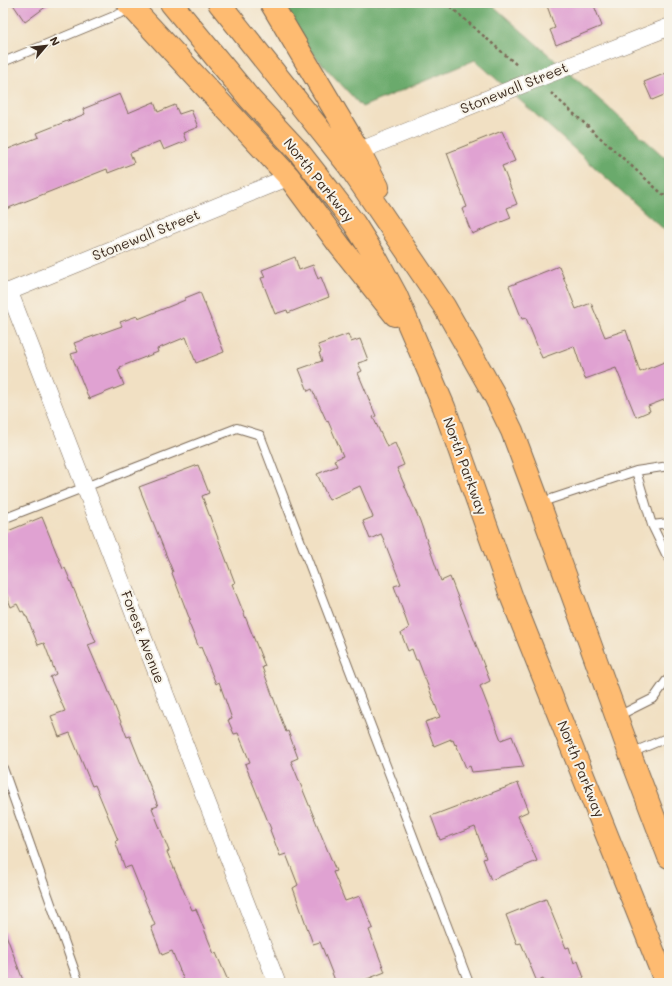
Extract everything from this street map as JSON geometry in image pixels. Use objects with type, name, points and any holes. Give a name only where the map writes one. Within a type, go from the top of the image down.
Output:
[{"type":"main road","name":"North Parkway","points":[[171,3],[250,99],[298,152],[354,223],[376,258],[396,295],[446,414],[512,598],[666,983]]},
{"type":"main road","name":"North Parkway","points":[[219,3],[349,166],[444,306],[495,396],[512,431],[540,503],[630,754],[669,857]]},
{"type":"main road","points":[[271,3],[359,152],[444,306]]},
{"type":"main road","points":[[130,6],[289,177],[340,246],[417,342]]},
{"type":"street","name":"Stonewall Street","points":[[359,152],[534,80],[669,27]]},
{"type":"street","name":"Stonewall Street","points":[[6,292],[289,177]]},
{"type":"street","name":"Forest Avenue","points":[[6,292],[85,488],[277,983]]},
{"type":"lane","points":[[3,62],[130,6]]},
{"type":"lane","points":[[3,519],[237,428],[260,435],[469,983]]},
{"type":"lane","points":[[540,503],[636,470],[669,466]]},
{"type":"lane","points":[[636,470],[652,525],[669,558]]},
{"type":"lane","points":[[652,525],[669,523]]},
{"type":"lane","points":[[617,717],[654,698],[666,681],[669,680]]},
{"type":"lane","points":[[630,754],[669,737]]},
{"type":"lane","points":[[3,768],[80,983]]},
{"type":"path","points":[[446,3],[520,68]]},
{"type":"path","points":[[549,92],[669,200]]},
{"type":"green space","points":[[266,3],[490,3],[669,161],[669,234],[475,60],[362,107]]},
{"type":"building","points":[[12,3],[51,3],[25,22]]},
{"type":"building","points":[[546,3],[593,3],[602,26],[556,45],[550,30],[555,28]]},
{"type":"building","points":[[669,72],[669,93],[652,100],[644,82]]},
{"type":"building","points":[[120,94],[128,113],[154,102],[158,112],[175,105],[179,114],[191,110],[198,127],[183,133],[186,141],[164,150],[160,141],[130,153],[134,163],[108,173],[107,169],[6,209],[3,201],[3,151],[39,137],[37,133],[85,114],[83,109]]},
{"type":"building","points":[[502,131],[515,161],[502,166],[517,204],[507,208],[511,218],[472,234],[462,209],[467,207],[447,153]]},
{"type":"building","points":[[295,257],[299,270],[313,265],[318,279],[321,277],[329,297],[288,313],[287,310],[275,314],[261,278],[265,277],[262,270]]},
{"type":"building","points":[[559,266],[576,309],[591,303],[605,337],[626,330],[640,372],[669,360],[669,398],[648,406],[650,411],[636,417],[616,368],[585,379],[574,346],[542,358],[526,318],[522,319],[509,286]]},
{"type":"building","points":[[200,292],[224,352],[196,363],[186,337],[157,349],[158,352],[120,367],[121,369],[118,370],[124,385],[89,399],[71,354],[78,352],[74,343],[122,326],[120,322],[137,316],[138,319],[185,300],[185,298]]},
{"type":"building","points":[[348,334],[351,342],[360,339],[368,360],[358,363],[362,371],[358,373],[376,416],[373,417],[387,447],[395,443],[404,465],[397,468],[420,521],[441,581],[450,577],[490,681],[480,686],[501,740],[512,736],[524,767],[472,772],[470,766],[466,768],[453,740],[451,741],[451,739],[434,746],[425,722],[440,717],[418,660],[416,660],[412,649],[408,651],[401,633],[409,628],[394,586],[401,584],[383,538],[381,534],[370,539],[363,521],[373,517],[360,486],[329,500],[317,474],[337,466],[334,460],[343,456],[312,389],[308,391],[299,369],[322,361],[319,353],[321,352],[318,345]]},
{"type":"building","points":[[198,465],[209,493],[202,496],[235,583],[232,584],[265,666],[262,667],[286,732],[288,731],[298,758],[291,761],[336,871],[333,872],[345,901],[360,896],[373,928],[369,930],[385,972],[357,983],[336,983],[320,942],[313,944],[293,888],[298,885],[286,854],[280,856],[245,764],[250,762],[238,733],[234,734],[228,720],[232,719],[219,682],[216,684],[201,647],[199,648],[188,621],[190,620],[172,573],[173,572],[139,487]]},
{"type":"building","points":[[42,517],[63,569],[65,568],[96,642],[88,645],[100,673],[101,672],[127,737],[130,736],[158,806],[152,808],[169,851],[167,852],[192,910],[196,909],[214,954],[216,953],[229,983],[185,983],[172,951],[162,955],[151,927],[155,925],[131,866],[125,868],[115,841],[118,840],[95,785],[92,786],[70,733],[59,737],[51,716],[65,711],[50,677],[56,674],[44,643],[38,645],[27,617],[23,611],[21,612],[17,604],[11,607],[3,587],[3,533]]},
{"type":"building","points":[[518,783],[529,811],[518,816],[537,861],[491,880],[483,859],[486,858],[475,827],[440,840],[431,816]]},
{"type":"building","points":[[546,899],[566,948],[569,947],[574,963],[578,961],[584,978],[580,979],[582,983],[545,983],[543,979],[537,982],[521,943],[517,944],[506,915]]},
{"type":"building","points":[[3,932],[5,932],[24,983],[3,983]]}]
